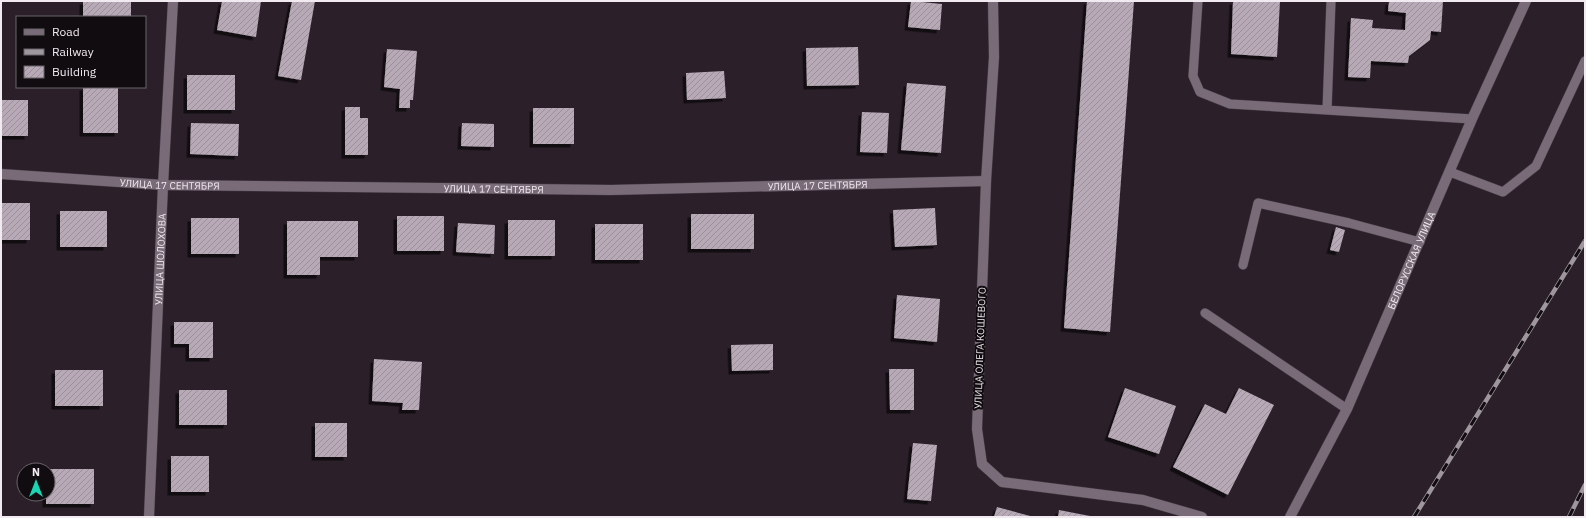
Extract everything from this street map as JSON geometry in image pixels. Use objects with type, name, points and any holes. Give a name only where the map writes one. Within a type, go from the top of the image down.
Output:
[{"type":"street","name":"УЛИЦА ШОЛОХОВА","points":[[149,517],[163,185],[173,1]]},
{"type":"street","name":"УЛИЦА ОЛЕГА КОШЕВОГО","points":[[993,1],[994,56],[986,181],[977,429],[982,464],[1002,482],[1143,500],[1202,517]]},
{"type":"street","name":"БЕЛОРУССКАЯ УЛИЦА","points":[[1290,517],[1347,409],[1472,119],[1526,1]]},
{"type":"street","name":"УЛИЦА 17 СЕНТЯБРЯ","points":[[1,174],[163,185],[611,190],[986,181]]},
{"type":"lane","points":[[1198,1],[1193,76],[1200,92],[1230,104],[1472,119]]},
{"type":"lane","points":[[1327,110],[1331,1]]},
{"type":"lane","points":[[1450,172],[1503,192],[1536,166],[1585,61]]},
{"type":"lane","points":[[1243,266],[1258,203],[1349,223],[1420,242]]},
{"type":"lane","points":[[1205,313],[1347,409]]},
{"type":"building","points":[[83,1],[131,1],[131,16],[83,16]]},
{"type":"building","points":[[222,1],[261,1],[256,37],[217,30]]},
{"type":"building","points":[[292,1],[315,1],[301,80],[278,76]]},
{"type":"building","points":[[911,1],[942,4],[940,30],[908,27]]},
{"type":"building","points":[[1087,1],[1134,1],[1110,332],[1064,328]]},
{"type":"building","points":[[1233,1],[1280,1],[1277,57],[1231,54]]},
{"type":"building","points":[[1389,1],[1443,1],[1441,32],[1431,31],[1430,40],[1409,56],[1408,63],[1371,61],[1370,78],[1348,77],[1351,18],[1373,20],[1372,28],[1405,30],[1406,13],[1388,11]]},
{"type":"building","points":[[858,47],[859,85],[807,86],[806,48]]},
{"type":"building","points":[[387,49],[417,51],[413,100],[410,100],[410,108],[399,108],[400,89],[384,87]]},
{"type":"building","points":[[724,71],[726,98],[687,100],[686,73]]},
{"type":"building","points":[[187,75],[235,75],[235,110],[187,110]]},
{"type":"building","points":[[907,83],[946,86],[941,153],[901,150]]},
{"type":"building","points":[[83,88],[118,88],[118,133],[83,133]]},
{"type":"building","points":[[1,100],[28,100],[28,136],[1,136]]},
{"type":"building","points":[[345,107],[360,107],[360,118],[368,118],[368,155],[345,155]]},
{"type":"building","points":[[533,108],[574,108],[574,144],[533,144]]},
{"type":"building","points":[[862,112],[889,113],[887,153],[860,152]]},
{"type":"building","points":[[191,123],[239,124],[238,156],[190,154]]},
{"type":"building","points":[[462,123],[494,124],[494,147],[461,146]]},
{"type":"building","points":[[1,203],[30,203],[30,240],[1,240]]},
{"type":"building","points":[[935,208],[937,245],[895,247],[893,210]]},
{"type":"building","points":[[60,211],[107,211],[107,247],[60,247]]},
{"type":"building","points":[[691,214],[754,214],[754,249],[691,249]]},
{"type":"building","points":[[397,216],[444,216],[444,251],[397,251]]},
{"type":"building","points":[[191,218],[239,218],[239,254],[191,254]]},
{"type":"building","points":[[508,220],[555,220],[555,256],[508,256]]},
{"type":"building","points":[[287,221],[358,221],[358,257],[320,257],[320,275],[287,275]]},
{"type":"building","points":[[458,223],[495,225],[494,254],[456,252]]},
{"type":"building","points":[[595,224],[643,224],[643,260],[595,260]]},
{"type":"building","points":[[1336,227],[1345,230],[1339,252],[1330,250]]},
{"type":"building","points":[[897,295],[940,299],[937,342],[894,338]]},
{"type":"building","points":[[174,322],[213,322],[213,358],[189,358],[189,344],[174,344]]},
{"type":"building","points":[[773,344],[773,370],[732,371],[731,345]]},
{"type":"building","points":[[374,359],[422,362],[419,410],[402,410],[403,403],[372,401]]},
{"type":"building","points":[[889,369],[914,369],[914,410],[890,410]]},
{"type":"building","points":[[55,370],[103,370],[103,406],[55,406]]},
{"type":"building","points":[[1125,388],[1176,406],[1159,454],[1108,437]]},
{"type":"building","points":[[1239,388],[1274,405],[1228,495],[1173,467],[1205,404],[1226,414]]},
{"type":"building","points":[[179,390],[227,390],[227,425],[179,425]]},
{"type":"building","points":[[315,423],[347,423],[347,457],[315,457]]},
{"type":"building","points":[[913,443],[937,445],[931,501],[907,499]]},
{"type":"building","points":[[171,456],[209,456],[209,492],[171,492]]},
{"type":"building","points":[[56,469],[94,469],[94,504],[46,504],[46,502],[56,502]]},
{"type":"building","points":[[997,507],[1034,517],[994,517]]},
{"type":"building","points":[[1059,510],[1090,516],[1090,517],[1058,517]]},
{"type":"railway","points":[[1414,517],[1585,241]]},
{"type":"railway","points":[[1569,517],[1585,485]]}]
